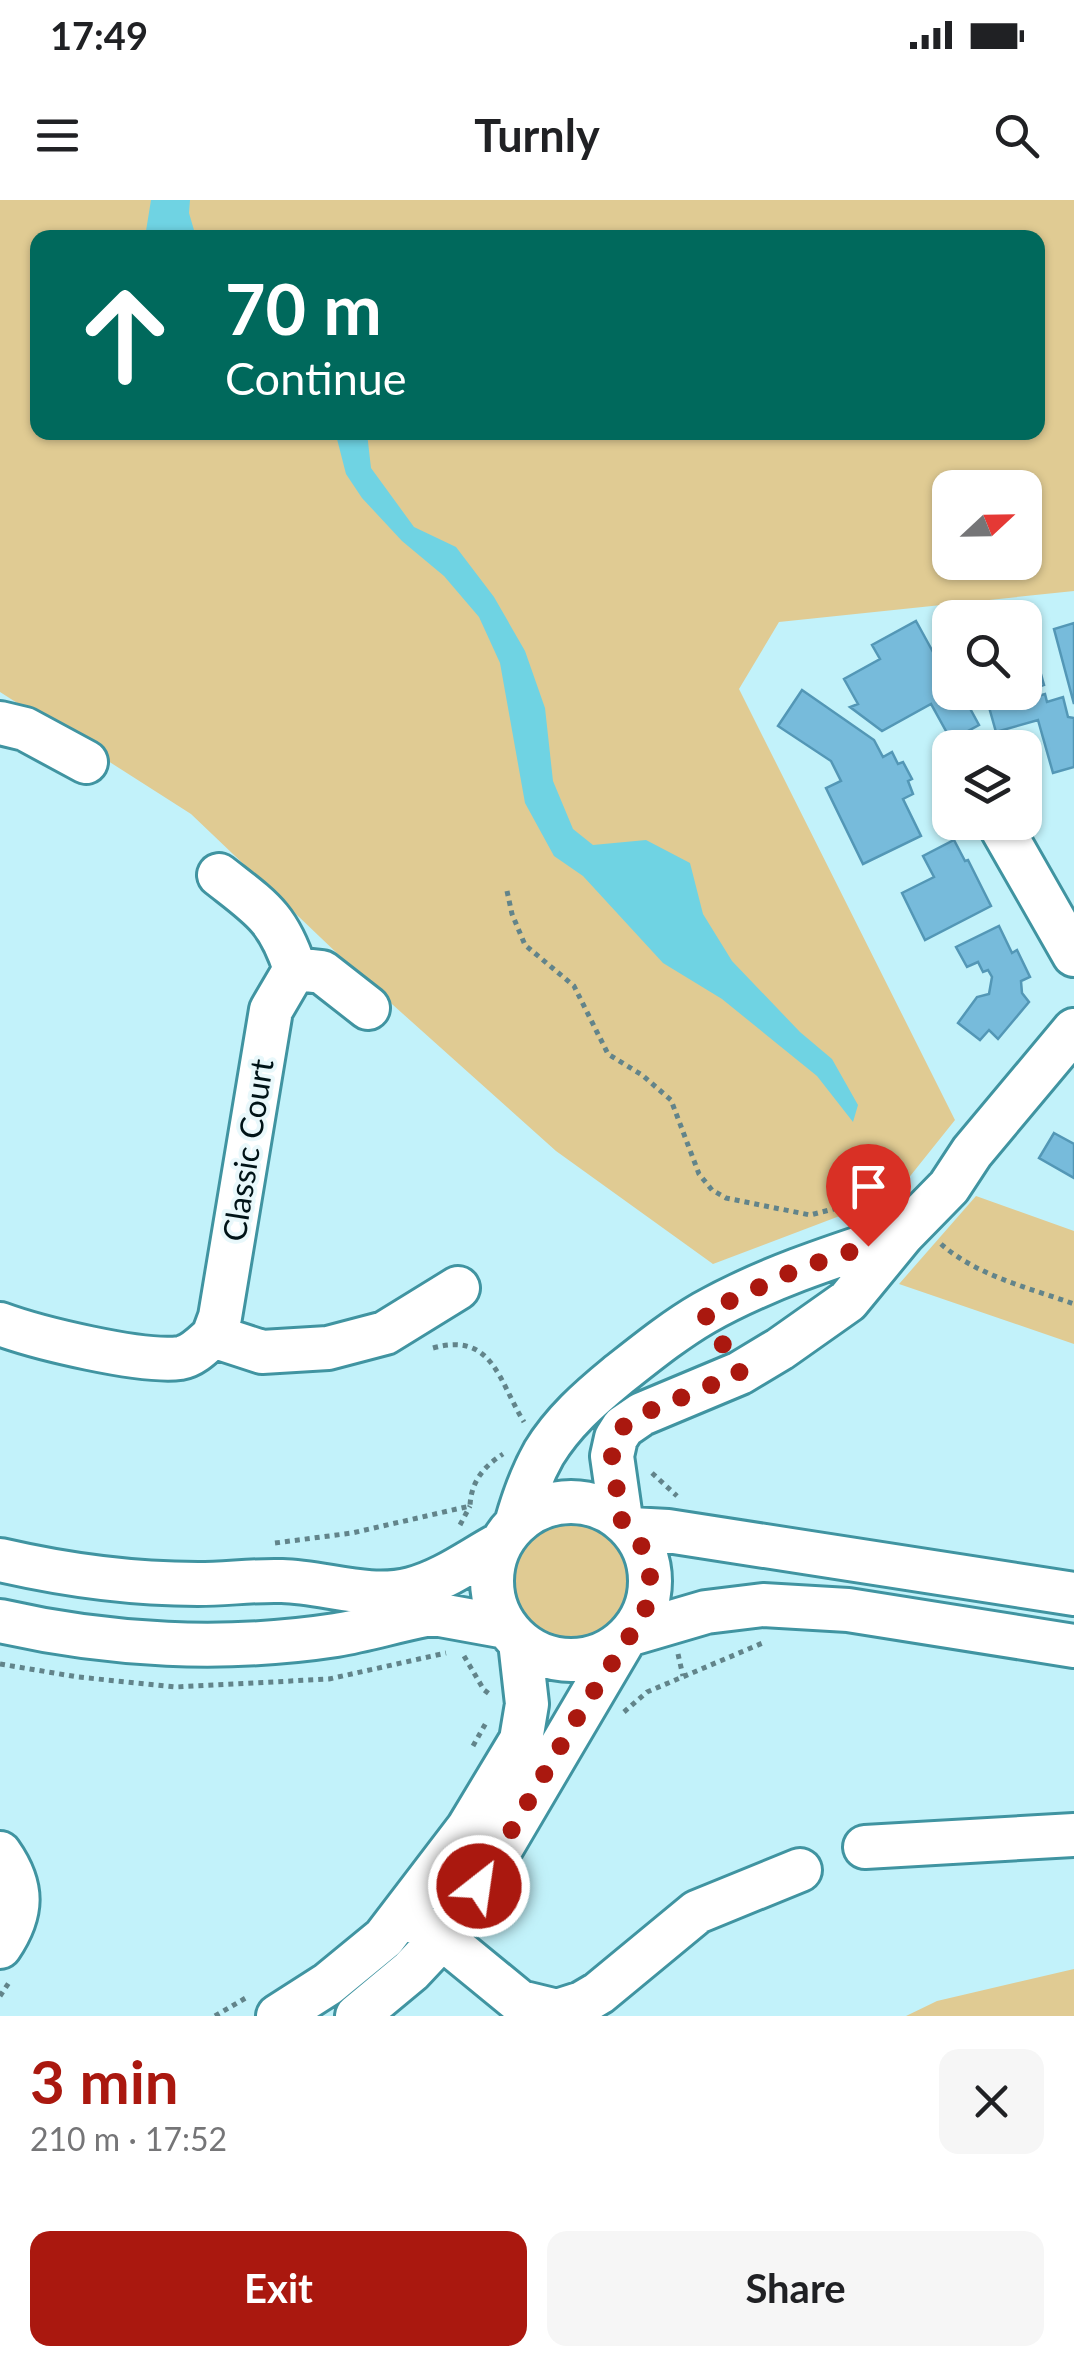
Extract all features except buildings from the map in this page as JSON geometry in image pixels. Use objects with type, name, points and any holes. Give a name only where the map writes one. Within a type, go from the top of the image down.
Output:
[{"type":"street","points":[[0,724],[25,729],[86,762]]},
{"type":"street","points":[[1008,840],[1074,955]]},
{"type":"street","points":[[219,874],[268,914],[284,936],[295,969],[322,972],[368,1008]]},
{"type":"street","name":"Classic Court","points":[[213,1336],[222,1306],[267,1027],[271,1010],[295,969]]},
{"type":"street","points":[[265,2005],[355,1963],[404,1914],[468,1828],[521,1740],[528,1704],[513,1634],[496,1608],[493,1565],[545,1451],[580,1407],[704,1313],[901,1222],[949,1186],[972,1152],[1074,1030]]},
{"type":"street","points":[[626,1524],[612,1456],[623,1427],[642,1414],[740,1373],[848,1301],[901,1222]]},
{"type":"street","points":[[0,1324],[66,1343],[155,1357],[184,1358],[213,1336],[262,1352],[328,1348],[385,1333],[458,1288]]},
{"type":"street","points":[[704,1313],[740,1373]]},
{"type":"street","points":[[0,1560],[138,1582],[284,1581],[390,1592],[424,1585],[508,1534],[534,1510],[556,1503],[579,1502],[601,1508],[626,1524],[643,1548],[650,1570],[650,1593],[644,1614],[479,1886],[442,1938],[411,1971],[357,2016]]},
{"type":"street","points":[[626,1524],[1074,1594]]},
{"type":"street","points":[[0,1622],[84,1637],[190,1644],[334,1635],[440,1615],[513,1634],[544,1656],[572,1661],[598,1656],[627,1638],[706,1612],[762,1605],[848,1610],[1074,1646]]},
{"type":"street","points":[[866,1847],[1074,1834]]},
{"type":"street","points":[[0,1854],[11,1868],[20,1901],[13,1928],[0,1946]]},
{"type":"street","points":[[404,1914],[442,1938],[504,2009],[556,2011],[582,2003],[623,1975],[698,1912],[800,1870]]},
{"type":"path","points":[[507,891],[525,944],[574,986],[608,1054],[642,1075],[671,1100],[700,1174],[712,1190],[726,1198],[792,1214],[810,1215],[880,1198],[895,1202],[901,1222],[955,1256],[996,1276],[1074,1304]]},
{"type":"path","points":[[526,1428],[539,1416]]},
{"type":"path","points":[[465,1760],[490,1715]]},
{"type":"path","points":[[215,2016],[265,2005]]},
{"type":"shaded area","points":[[0,200],[1074,200],[1074,591],[988,600],[932,600],[932,606],[779,622],[739,689],[955,1120],[895,1195],[713,1264],[556,1151],[364,979],[191,814],[0,692]]},
{"type":"shaded area","points":[[976,1196],[1074,1231],[1074,1344],[899,1284]]},
{"type":"shaded area","points":[[576,1518],[605,1531],[626,1551],[632,1563],[633,1593],[625,1615],[605,1633],[587,1641],[558,1642],[535,1632],[519,1614],[511,1591],[512,1567],[522,1545],[543,1527]]},
{"type":"shaded area","points":[[1074,1969],[1074,2016],[906,2016],[937,2001]]},
{"type":"water","points":[[151,200],[190,200],[194,230],[146,230]]},
{"type":"water","points":[[337,440],[368,440],[371,468],[414,527],[456,547],[494,597],[525,651],[545,708],[553,781],[573,829],[593,845],[646,840],[690,863],[703,914],[732,961],[800,1032],[832,1059],[858,1105],[853,1122],[817,1076],[722,999],[663,963],[583,876],[554,856],[525,803],[500,663],[479,617],[444,576],[402,541],[362,498],[346,474]]},
{"type":"route","points":[[479,1886],[622,1643],[644,1614],[650,1593],[650,1570],[643,1548],[621,1519],[612,1456],[616,1438],[623,1427],[642,1414],[740,1373],[704,1313],[798,1269],[868,1246]]}]
